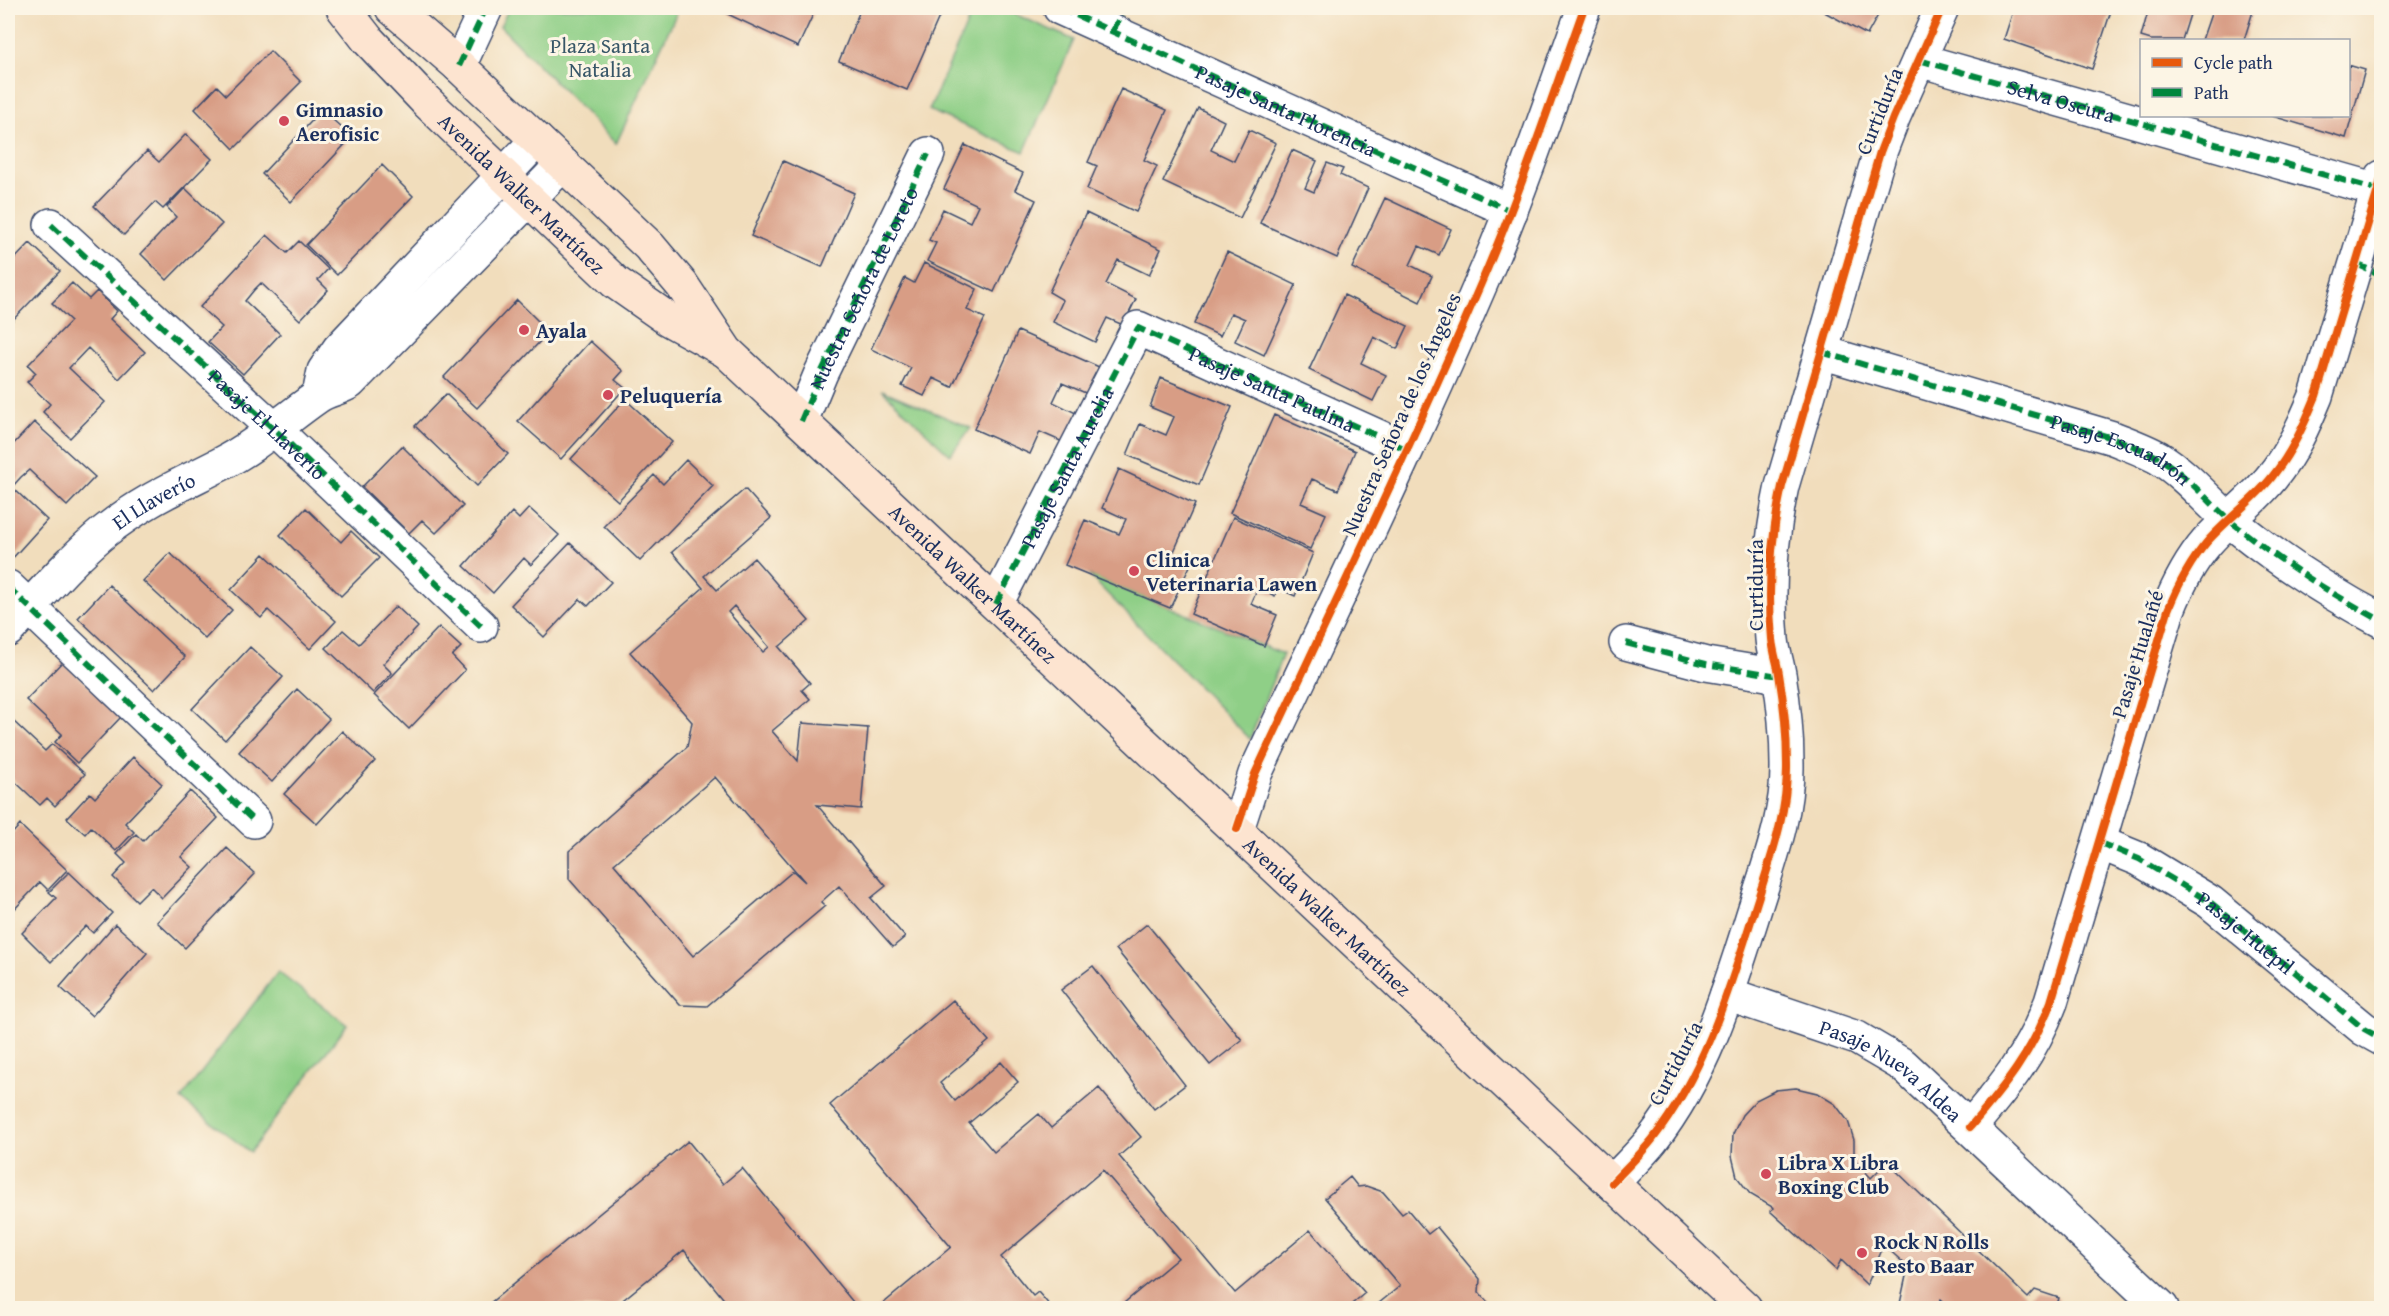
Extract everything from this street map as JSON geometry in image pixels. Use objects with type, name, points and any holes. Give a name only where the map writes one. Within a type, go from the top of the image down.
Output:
[{"type":"main road","name":"Avenida Walker Martínez","points":[[343,8],[368,40],[411,86],[615,282],[668,319],[726,351]]},
{"type":"main road","name":"Avenida Walker Martínez","points":[[392,8],[459,66],[649,246],[682,285],[726,351],[1745,1308]]},
{"type":"street","points":[[459,66],[486,8]]},
{"type":"street","name":"Pasaje Santa Florencia","points":[[1060,8],[1118,19],[1511,211]]},
{"type":"street","name":"Nuestra Señora de los Ángeles","points":[[1237,829],[1256,774],[1406,449],[1511,211],[1584,8]]},
{"type":"street","name":"Curtiduría","points":[[1612,1183],[1652,1140],[1680,1098],[1710,1040],[1728,994],[1776,840],[1784,801],[1787,735],[1772,642],[1769,608],[1773,529],[1782,486],[1880,152],[1942,8]]},
{"type":"street","name":"Selva Oscura","points":[[1919,60],[2380,183]]},
{"type":"street","points":[[319,395],[324,371],[339,349],[537,140]]},
{"type":"street","name":"Nuestra Señora de Loreto","points":[[801,421],[821,373],[928,154]]},
{"type":"street","name":"El Llaverío","points":[[14,608],[104,532],[138,507],[219,465],[275,430],[319,395],[339,389],[360,373],[563,164]]},
{"type":"street","name":"Pasaje Hualañé","points":[[1970,1127],[2011,1077],[2039,1032],[2051,1002],[2168,610],[2190,563],[2208,540],[2272,477],[2287,457],[2303,428],[2369,269],[2380,183]]},
{"type":"street","name":"Pasaje El Llaverío","points":[[51,225],[275,430],[481,626]]},
{"type":"street","name":"Pasaje Santa Paulina","points":[[1137,328],[1406,449]]},
{"type":"street","name":"Pasaje Santa Aurelia","points":[[996,604],[1137,328]]},
{"type":"street","name":"Pasaje Escuadrón","points":[[1821,352],[2113,438],[2136,447],[2158,458],[2178,472],[2229,520],[2271,554],[2315,584],[2382,621]]},
{"type":"street","points":[[14,608],[254,821]]},
{"type":"street","points":[[1626,643],[1706,664],[1779,676]]},
{"type":"street","name":"Pasaje Huépil","points":[[2100,843],[2139,859],[2210,902],[2364,1029],[2382,1039]]},
{"type":"street","name":"Pasaje Nueva Aldea","points":[[1728,994],[1857,1038],[1882,1051],[1916,1076],[2162,1308]]},
{"type":"green space","name":"Plaza Santa Natalia","points":[[509,8],[679,8],[616,144],[500,26]]},
{"type":"green space","points":[[974,8],[1001,8],[1074,40],[1024,152],[929,110]]},
{"type":"green space","points":[[882,390],[971,428],[950,455]]},
{"type":"green space","points":[[1088,574],[1283,654],[1250,739]]},
{"type":"green space","points":[[278,972],[347,1025],[250,1152],[181,1099]]},
{"type":"building","points":[[723,8],[816,8],[798,47],[721,11]]},
{"type":"building","points":[[861,8],[943,8],[907,90],[839,61]]},
{"type":"building","points":[[1817,8],[1882,8],[1867,35]]},
{"type":"building","points":[[2014,8],[2112,8],[2092,69],[2004,39]]},
{"type":"building","points":[[2149,8],[2192,8],[2182,39],[2141,37]]},
{"type":"building","points":[[2213,8],[2254,8],[2244,39],[2202,39]]},
{"type":"building","points":[[270,51],[301,82],[234,149],[195,109],[217,86],[226,95]]},
{"type":"building","points":[[2350,66],[2365,70],[2346,138],[2275,117],[2350,117]]},
{"type":"building","points":[[1121,89],[1167,110],[1144,160],[1157,166],[1136,212],[1087,189],[1097,166],[1088,162]]},
{"type":"building","points":[[1198,108],[1224,121],[1211,150],[1234,161],[1249,130],[1276,143],[1240,218],[1163,182]]},
{"type":"building","points":[[322,110],[352,137],[291,202],[262,174]]},
{"type":"building","points":[[186,134],[212,159],[163,209],[155,202],[124,235],[94,206],[147,151],[159,162]]},
{"type":"building","points":[[965,145],[1023,173],[1015,190],[1036,200],[994,292],[927,261],[936,243],[929,240],[943,209],[970,222],[978,205],[944,189]]},
{"type":"building","points":[[1292,150],[1317,161],[1305,188],[1314,192],[1327,163],[1343,169],[1340,175],[1368,188],[1337,258],[1260,223]]},
{"type":"building","points":[[783,161],[854,193],[822,267],[751,236]]},
{"type":"building","points":[[382,165],[413,196],[337,275],[306,245]]},
{"type":"building","points":[[185,188],[222,224],[167,280],[141,254],[176,217],[167,207]]},
{"type":"building","points":[[1385,198],[1451,229],[1439,255],[1419,246],[1410,265],[1432,276],[1420,302],[1352,268]]},
{"type":"building","points":[[1086,213],[1161,249],[1149,275],[1118,260],[1106,284],[1136,299],[1123,325],[1107,318],[1095,342],[1053,322],[1063,300],[1049,292]]},
{"type":"building","points":[[267,235],[287,253],[299,241],[328,269],[318,280],[328,290],[300,320],[261,283],[245,301],[280,334],[243,374],[208,342],[222,327],[200,307]]},
{"type":"building","points":[[30,243],[60,271],[8,325],[8,266]]},
{"type":"building","points":[[1227,252],[1296,285],[1264,355],[1235,341],[1245,319],[1231,313],[1220,336],[1194,324]]},
{"type":"building","points":[[924,263],[977,289],[967,310],[985,318],[952,387],[933,378],[924,396],[902,386],[911,368],[871,349],[905,278],[914,283]]},
{"type":"building","points":[[72,283],[89,299],[97,291],[117,311],[110,319],[145,352],[119,379],[88,348],[69,368],[105,402],[70,438],[43,412],[50,404],[27,382],[36,373],[28,365],[71,321],[52,303]]},
{"type":"building","points":[[1344,295],[1408,326],[1397,349],[1374,337],[1361,363],[1386,375],[1373,401],[1309,370]]},
{"type":"building","points":[[517,300],[549,332],[477,408],[444,377]]},
{"type":"building","points":[[1018,331],[1099,367],[1088,394],[1062,383],[1053,402],[1078,414],[1065,443],[1040,432],[1030,454],[974,429]]},
{"type":"building","points":[[590,341],[623,371],[615,380],[625,388],[561,459],[518,421]]},
{"type":"building","points":[[1161,378],[1232,407],[1199,485],[1127,455],[1140,424],[1166,435],[1174,417],[1150,407]]},
{"type":"building","points":[[446,394],[508,454],[477,486],[415,426]]},
{"type":"building","points":[[625,399],[672,442],[618,501],[571,459]]},
{"type":"building","points":[[1274,415],[1355,451],[1338,490],[1312,479],[1301,503],[1326,514],[1310,549],[1230,513]]},
{"type":"building","points":[[34,422],[95,477],[67,506],[29,470],[21,477],[12,487],[47,520],[10,561],[8,558],[8,450]]},
{"type":"building","points":[[402,446],[463,506],[436,533],[422,520],[409,533],[362,487]]},
{"type":"building","points":[[686,460],[713,486],[640,561],[604,526],[654,475],[663,484]]},
{"type":"building","points":[[1119,469],[1195,504],[1171,558],[1190,566],[1170,608],[1065,565],[1085,520],[1119,534],[1126,519],[1102,508]]},
{"type":"building","points":[[745,489],[771,518],[704,576],[717,590],[754,558],[809,621],[779,647],[810,683],[802,690],[810,699],[772,731],[798,761],[802,723],[868,728],[861,809],[817,805],[886,886],[871,898],[905,937],[893,947],[839,886],[821,902],[825,906],[707,1006],[680,1005],[569,879],[569,851],[687,747],[692,722],[630,652],[703,588],[672,552]],"holes":[[[734,606],[769,647],[763,652],[728,612]],[[715,777],[805,882],[793,871],[693,956],[614,864]]]},
{"type":"building","points":[[306,508],[341,542],[351,531],[379,558],[341,596],[280,535]]},
{"type":"building","points":[[529,508],[559,535],[531,565],[524,558],[493,593],[464,566],[512,512],[519,519]]},
{"type":"building","points":[[1233,517],[1313,553],[1295,596],[1278,588],[1275,596],[1258,588],[1251,604],[1277,615],[1264,646],[1191,614]]},
{"type":"building","points":[[570,543],[611,582],[588,606],[580,599],[544,637],[511,605]]},
{"type":"building","points":[[170,553],[232,610],[205,639],[143,581]]},
{"type":"building","points":[[264,554],[336,621],[310,649],[268,610],[261,618],[231,590]]},
{"type":"building","points":[[109,585],[185,657],[154,690],[78,618]]},
{"type":"building","points":[[396,606],[418,627],[383,664],[392,673],[373,693],[326,648],[343,630],[359,644]]},
{"type":"building","points":[[439,627],[461,647],[452,656],[465,670],[409,729],[374,695]]},
{"type":"building","points":[[250,647],[283,677],[225,740],[192,709]]},
{"type":"building","points":[[63,661],[121,717],[77,763],[55,742],[62,734],[26,700]]},
{"type":"building","points":[[297,689],[329,719],[272,782],[239,752]]},
{"type":"building","points":[[12,720],[45,751],[52,744],[85,774],[55,806],[47,798],[40,805],[8,775],[8,725]]},
{"type":"building","points":[[342,731],[375,761],[317,824],[284,794]]},
{"type":"building","points":[[133,757],[162,784],[125,823],[134,832],[116,851],[91,827],[85,834],[67,818],[90,793],[95,798]]},
{"type":"building","points":[[190,791],[218,818],[181,857],[192,867],[162,898],[151,887],[137,901],[113,877],[126,863],[117,854],[136,834],[143,841]]},
{"type":"building","points":[[20,825],[67,870],[48,890],[40,882],[8,916],[8,838]]},
{"type":"building","points":[[227,848],[255,874],[185,948],[157,922]]},
{"type":"building","points":[[69,872],[112,913],[93,933],[86,926],[51,962],[22,933],[56,898],[49,892]]},
{"type":"building","points":[[115,924],[147,953],[92,1016],[60,987]]},
{"type":"building","points":[[1147,924],[1242,1040],[1210,1065],[1116,949]]},
{"type":"building","points":[[1093,966],[1185,1085],[1154,1109],[1061,990]]},
{"type":"building","points":[[953,1000],[989,1041],[940,1083],[955,1101],[1001,1062],[1018,1082],[969,1123],[994,1152],[1039,1114],[1051,1128],[1099,1088],[1141,1137],[1119,1156],[1235,1293],[1310,1230],[1365,1293],[1347,1308],[1169,1308],[1165,1304],[1160,1308],[1118,1308],[1178,1258],[1103,1170],[1001,1257],[1033,1296],[1038,1292],[1052,1308],[878,1308],[951,1247],[830,1105]]},
{"type":"building","points":[[1796,1088],[1817,1093],[1835,1104],[1848,1121],[1854,1140],[1854,1159],[1871,1178],[1887,1162],[2028,1298],[2035,1290],[2059,1298],[2056,1308],[1951,1308],[1941,1299],[1938,1308],[1899,1308],[1908,1267],[1884,1245],[1867,1285],[1841,1260],[1836,1270],[1770,1211],[1774,1208],[1750,1194],[1737,1177],[1732,1156],[1733,1134],[1742,1115],[1756,1100],[1776,1090]]},
{"type":"building","points":[[688,1141],[723,1184],[742,1168],[858,1308],[731,1308],[684,1250],[613,1308],[484,1308]]},
{"type":"building","points":[[1350,1177],[1358,1187],[1366,1186],[1383,1192],[1402,1214],[1408,1210],[1428,1234],[1437,1227],[1480,1279],[1479,1292],[1493,1308],[1373,1308],[1400,1286],[1325,1198]]},
{"type":"marked path","points":[[459,66],[486,8]]},
{"type":"marked path","points":[[1060,8],[1511,211]]},
{"type":"marked path","points":[[1113,31],[1124,8]]},
{"type":"marked path","points":[[1919,60],[2378,190]]},
{"type":"marked path","points":[[801,421],[821,373],[928,154]]},
{"type":"marked path","points":[[51,225],[275,430],[481,626]]},
{"type":"marked path","points":[[2356,264],[2382,275]]},
{"type":"marked path","points":[[996,604],[1138,328],[1406,449]]},
{"type":"marked path","points":[[1821,352],[2113,438],[2148,452],[2181,474],[2229,519],[2273,554],[2326,589],[2382,621]]},
{"type":"marked path","points":[[8,587],[254,821]]},
{"type":"marked path","points":[[1626,643],[1706,664],[1779,676]]},
{"type":"marked path","points":[[2100,843],[2139,859],[2210,902],[2364,1029],[2382,1039]]},
{"type":"cycle path","points":[[1237,829],[1255,774],[1403,458],[1488,267],[1526,170],[1584,8]]},
{"type":"cycle path","points":[[1612,1183],[1647,1146],[1671,1113],[1702,1057],[1726,997],[1772,854],[1787,782],[1785,719],[1773,643],[1770,600],[1773,543],[1782,486],[1880,152],[1942,8]]},
{"type":"cycle path","points":[[1970,1127],[1995,1097],[2026,1053],[2051,1002],[2168,610],[2176,592],[2189,566],[2207,542],[2257,494],[2279,468],[2297,438],[2316,396],[2382,177]]},
{"type":"place","name":"Gimnasio Aerofisic","points":[[284,121]]},
{"type":"place","name":"Ayala","points":[[524,330]]},
{"type":"place","name":"Peluquería","points":[[608,395]]},
{"type":"place","name":"Clinica Veterinaria Lawen","points":[[1134,571]]},
{"type":"place","name":"Libra X Libra Boxing Club","points":[[1766,1174]]},
{"type":"place","name":"Rock N Rolls Resto Baar","points":[[1862,1253]]}]
